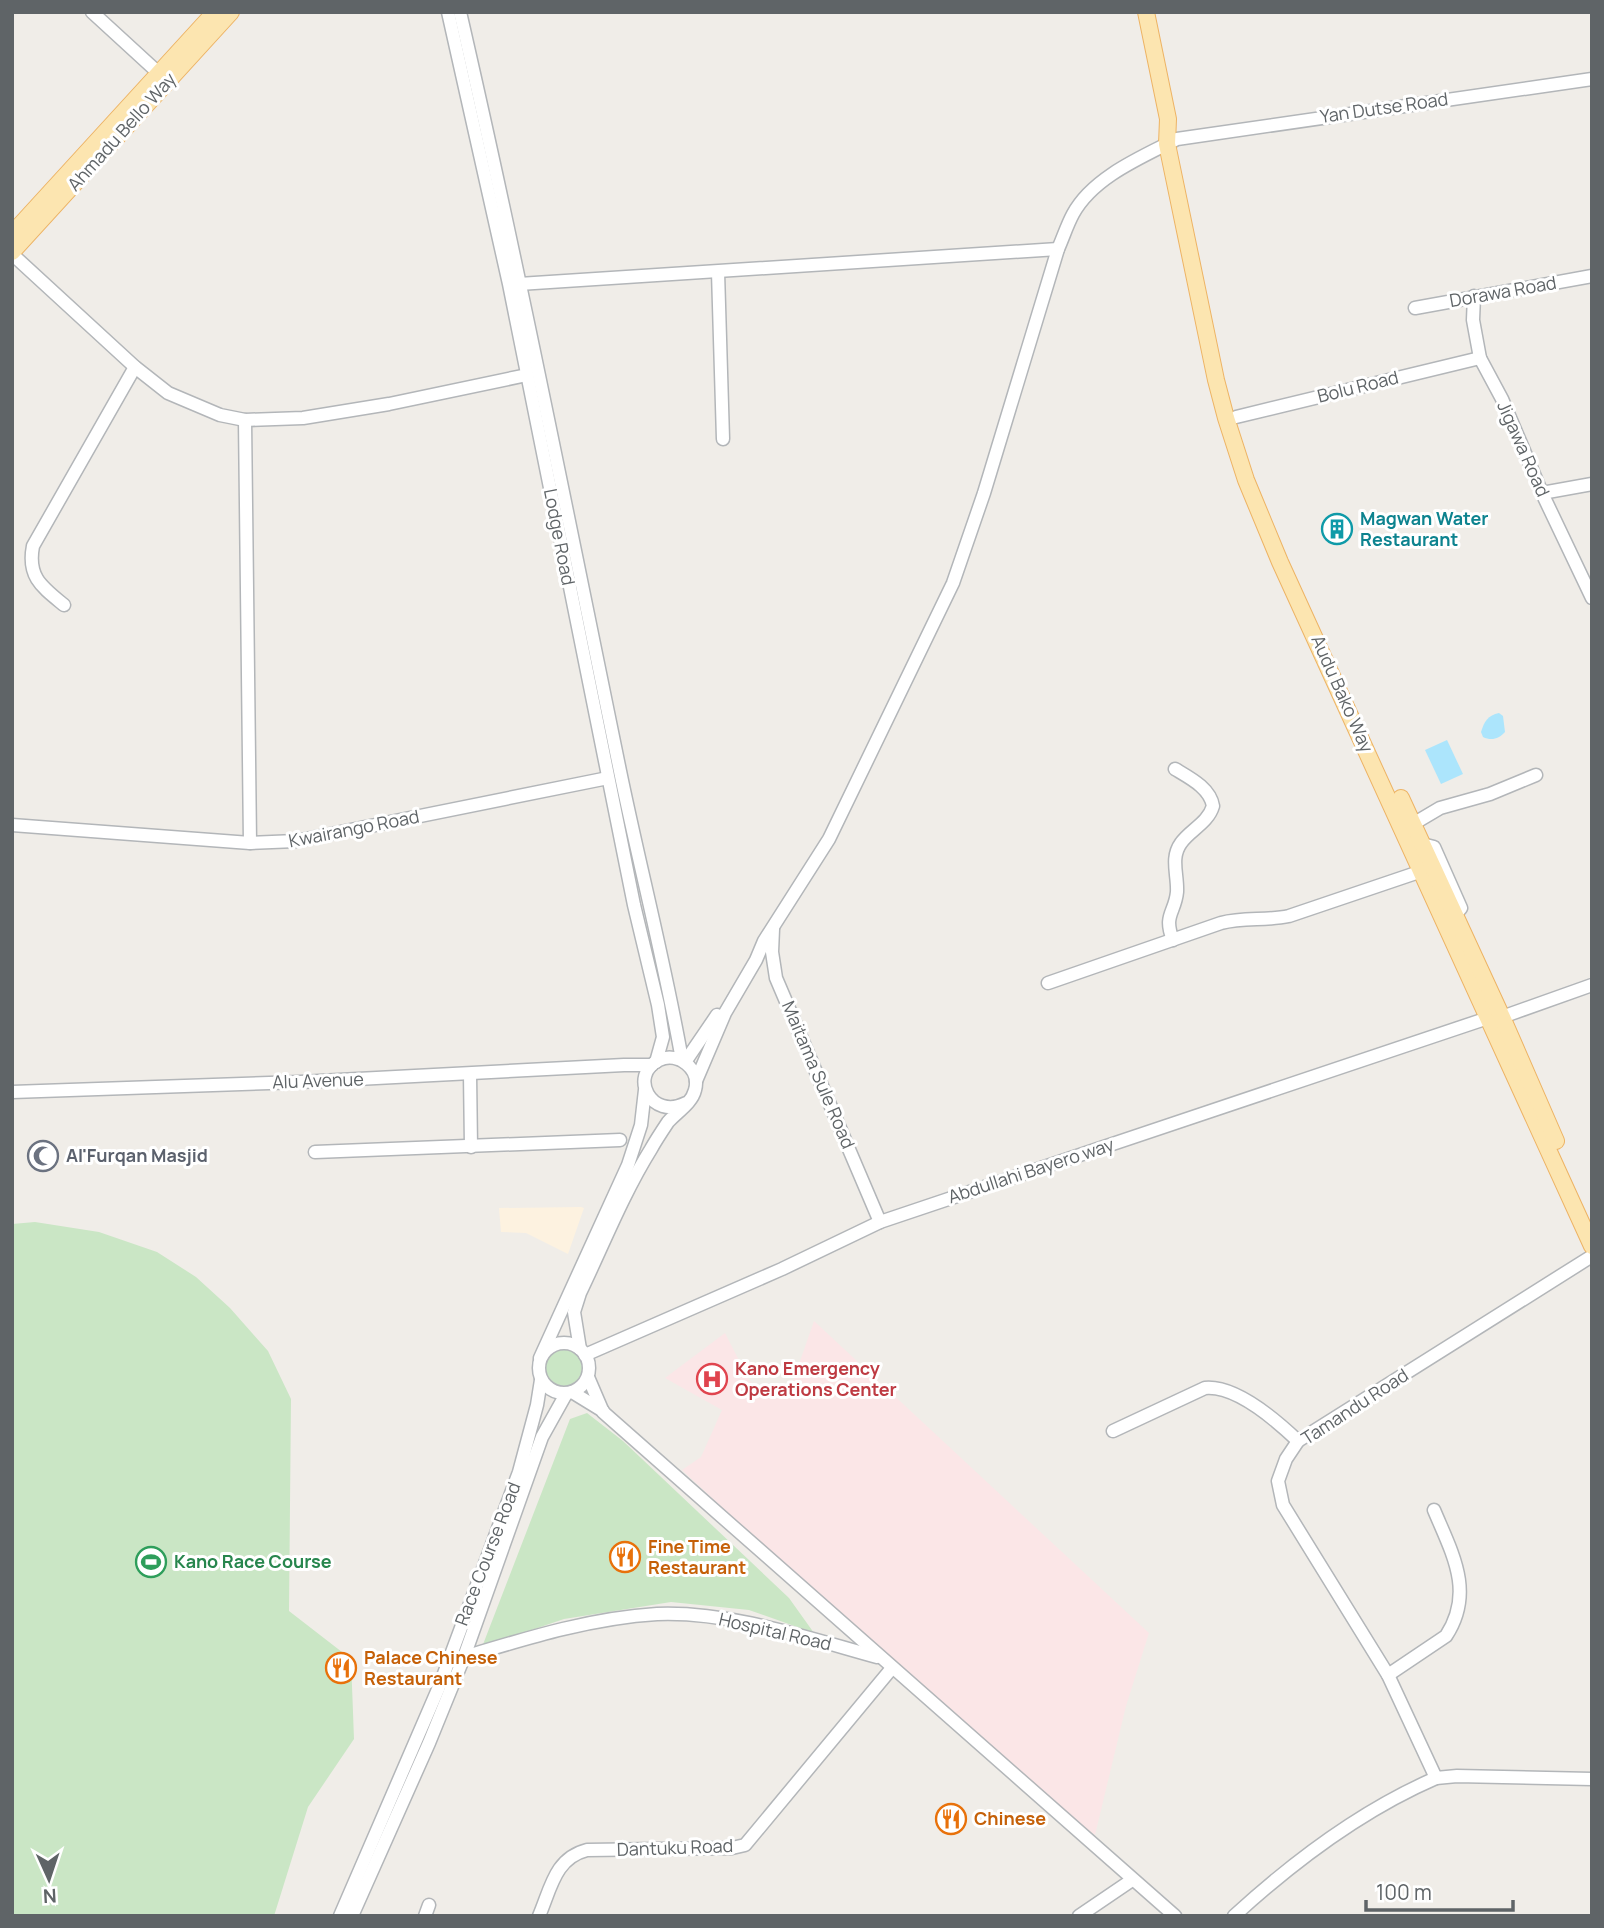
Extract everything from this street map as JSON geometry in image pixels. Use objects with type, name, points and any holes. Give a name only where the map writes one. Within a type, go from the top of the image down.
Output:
[{"type":"main road","name":"Audu Bako Way","points":[[1146,12],[1216,380],[1246,480],[1280,562],[1422,871],[1495,1017],[1592,1223]]},
{"type":"main road","name":"Ahmadu Bello Way","points":[[12,234],[221,15]]},
{"type":"main road","name":"Ahmadu Bello Way","points":[[12,253],[164,77]]},
{"type":"main road","name":"Audu Bako Way","points":[[1172,141],[1236,417],[1265,501],[1455,915],[1592,1246]]},
{"type":"street","points":[[92,12],[164,77]]},
{"type":"street","name":"Lodge Road","points":[[448,12],[527,375],[608,778],[658,1004],[663,1037],[654,1064]]},
{"type":"street","name":"Lodge Road","points":[[460,12],[684,1061]]},
{"type":"street","name":"Yan Dutse Road","points":[[1172,141],[1592,79]]},
{"type":"street","points":[[696,1081],[725,1013],[757,960],[764,941],[829,839],[953,583],[984,493],[1058,249],[1074,212],[1088,195],[1119,170],[1172,141]]},
{"type":"street","points":[[519,284],[1058,249]]},
{"type":"street","points":[[12,253],[135,367],[168,393],[220,415],[245,420],[272,421],[315,416],[389,404],[527,375]]},
{"type":"street","points":[[718,272],[723,439]]},
{"type":"street","name":"Dorawa Road","points":[[1415,308],[1592,276]]},
{"type":"street","name":"Jigawa Road","points":[[1474,296],[1473,320],[1480,358],[1502,399],[1542,493],[1592,598]]},
{"type":"street","name":"Bolu Road","points":[[1236,417],[1480,358]]},
{"type":"street","points":[[64,605],[34,575],[30,559],[33,546],[135,367]]},
{"type":"street","points":[[245,420],[250,843]]},
{"type":"street","points":[[1542,493],[1592,484]]},
{"type":"street","points":[[1173,940],[1168,923],[1177,892],[1176,852],[1181,842],[1207,817],[1213,806],[1209,796],[1196,782],[1175,769]]},
{"type":"street","points":[[1413,824],[1440,808],[1490,794],[1536,775]]},
{"type":"street","name":"Kwairango Road","points":[[12,825],[250,843],[296,841],[608,778]]},
{"type":"street","points":[[1048,983],[1237,919],[1273,920],[1289,916],[1422,871]]},
{"type":"street","name":"Maitama Sule Road","points":[[773,925],[772,953],[776,978],[880,1222]]},
{"type":"street","points":[[684,1061],[706,1033],[751,957],[764,941]]},
{"type":"street","name":"Abdullahi Bayero way","points":[[583,1352],[782,1269],[880,1222],[1592,985]]},
{"type":"street","points":[[569,1393],[581,1386],[588,1377],[589,1368],[573,1312],[648,1154],[669,1122],[696,1090],[693,1070],[684,1061],[669,1058],[654,1064],[645,1084],[641,1125],[628,1165],[540,1358],[541,1380],[554,1392],[569,1393],[603,1412]]},
{"type":"street","name":"Alu Avenue","points":[[12,1092],[654,1064]]},
{"type":"street","points":[[624,1065],[645,1084],[650,1099],[657,1105],[677,1108],[686,1104]]},
{"type":"street","points":[[471,1074],[471,1147]]},
{"type":"street","points":[[316,1152],[620,1140]]},
{"type":"street","name":"Tamandu Road","points":[[1436,1777],[1388,1675],[1283,1505],[1278,1481],[1286,1459],[1298,1441],[1592,1256]]},
{"type":"street","points":[[540,1358],[553,1345],[562,1343],[583,1352]]},
{"type":"street","name":"Hospital Road","points":[[588,1377],[603,1412],[1175,1916]]},
{"type":"street","name":"Race Course Road","points":[[340,1916],[439,1686],[519,1472],[541,1380]]},
{"type":"street","points":[[1113,1431],[1206,1388],[1214,1387],[1273,1418],[1298,1441]]},
{"type":"street","name":"Race Course Road","points":[[352,1916],[464,1657],[542,1437],[569,1393]]},
{"type":"street","points":[[1388,1675],[1446,1636],[1452,1627],[1461,1593],[1461,1579],[1434,1510]]},
{"type":"street","name":"Hospital Road","points":[[464,1657],[600,1620],[659,1614],[724,1618],[881,1659]]},
{"type":"street","name":"Dantuku Road","points":[[539,1916],[561,1864],[574,1853],[587,1850],[732,1848],[745,1844],[892,1668]]},
{"type":"street","points":[[1234,1916],[1342,1829],[1436,1777],[1592,1779]]},
{"type":"street","points":[[1079,1916],[1132,1880]]},
{"type":"shaded area","points":[[499,1208],[584,1208],[568,1254],[526,1233],[501,1232]]},
{"type":"shaded area","points":[[814,1321],[1149,1633],[1126,1706],[1095,1835],[1035,1788],[784,1565],[682,1470],[701,1457],[722,1410],[665,1378],[725,1333],[749,1380],[756,1387],[792,1384]]},
{"type":"green space","name":"Kano Race Course","points":[[35,1222],[99,1232],[157,1252],[196,1277],[230,1308],[268,1351],[291,1399],[289,1611],[351,1659],[354,1739],[308,1807],[274,1916],[12,1916],[12,1224]]},
{"type":"green space","points":[[563,1349],[577,1354],[582,1368],[577,1382],[563,1387],[549,1382],[544,1368],[549,1354]]},
{"type":"green space","points":[[587,1413],[623,1441],[789,1598],[814,1633],[749,1610],[671,1602],[564,1619],[482,1647],[570,1419]]},
{"type":"water","points":[[1499,713],[1503,716],[1505,732],[1495,739],[1483,737],[1481,732],[1485,722],[1492,715]]},
{"type":"water","points":[[1447,740],[1463,774],[1441,784],[1425,750]]},
{"type":"place","name":"Magwan Water Restaurant","points":[[1337,529]]},
{"type":"place","name":"Al'Furqan Masjid","points":[[43,1156]]},
{"type":"place","name":"Kano Emergency Operations Center","points":[[712,1379]]},
{"type":"place","name":"Fine Time Restaurant","points":[[625,1557]]},
{"type":"place","name":"Kano Race Course","points":[[151,1562]]},
{"type":"place","name":"Palace Chinese Restaurant","points":[[341,1668]]},
{"type":"place","name":"Chinese","points":[[951,1819]]}]
